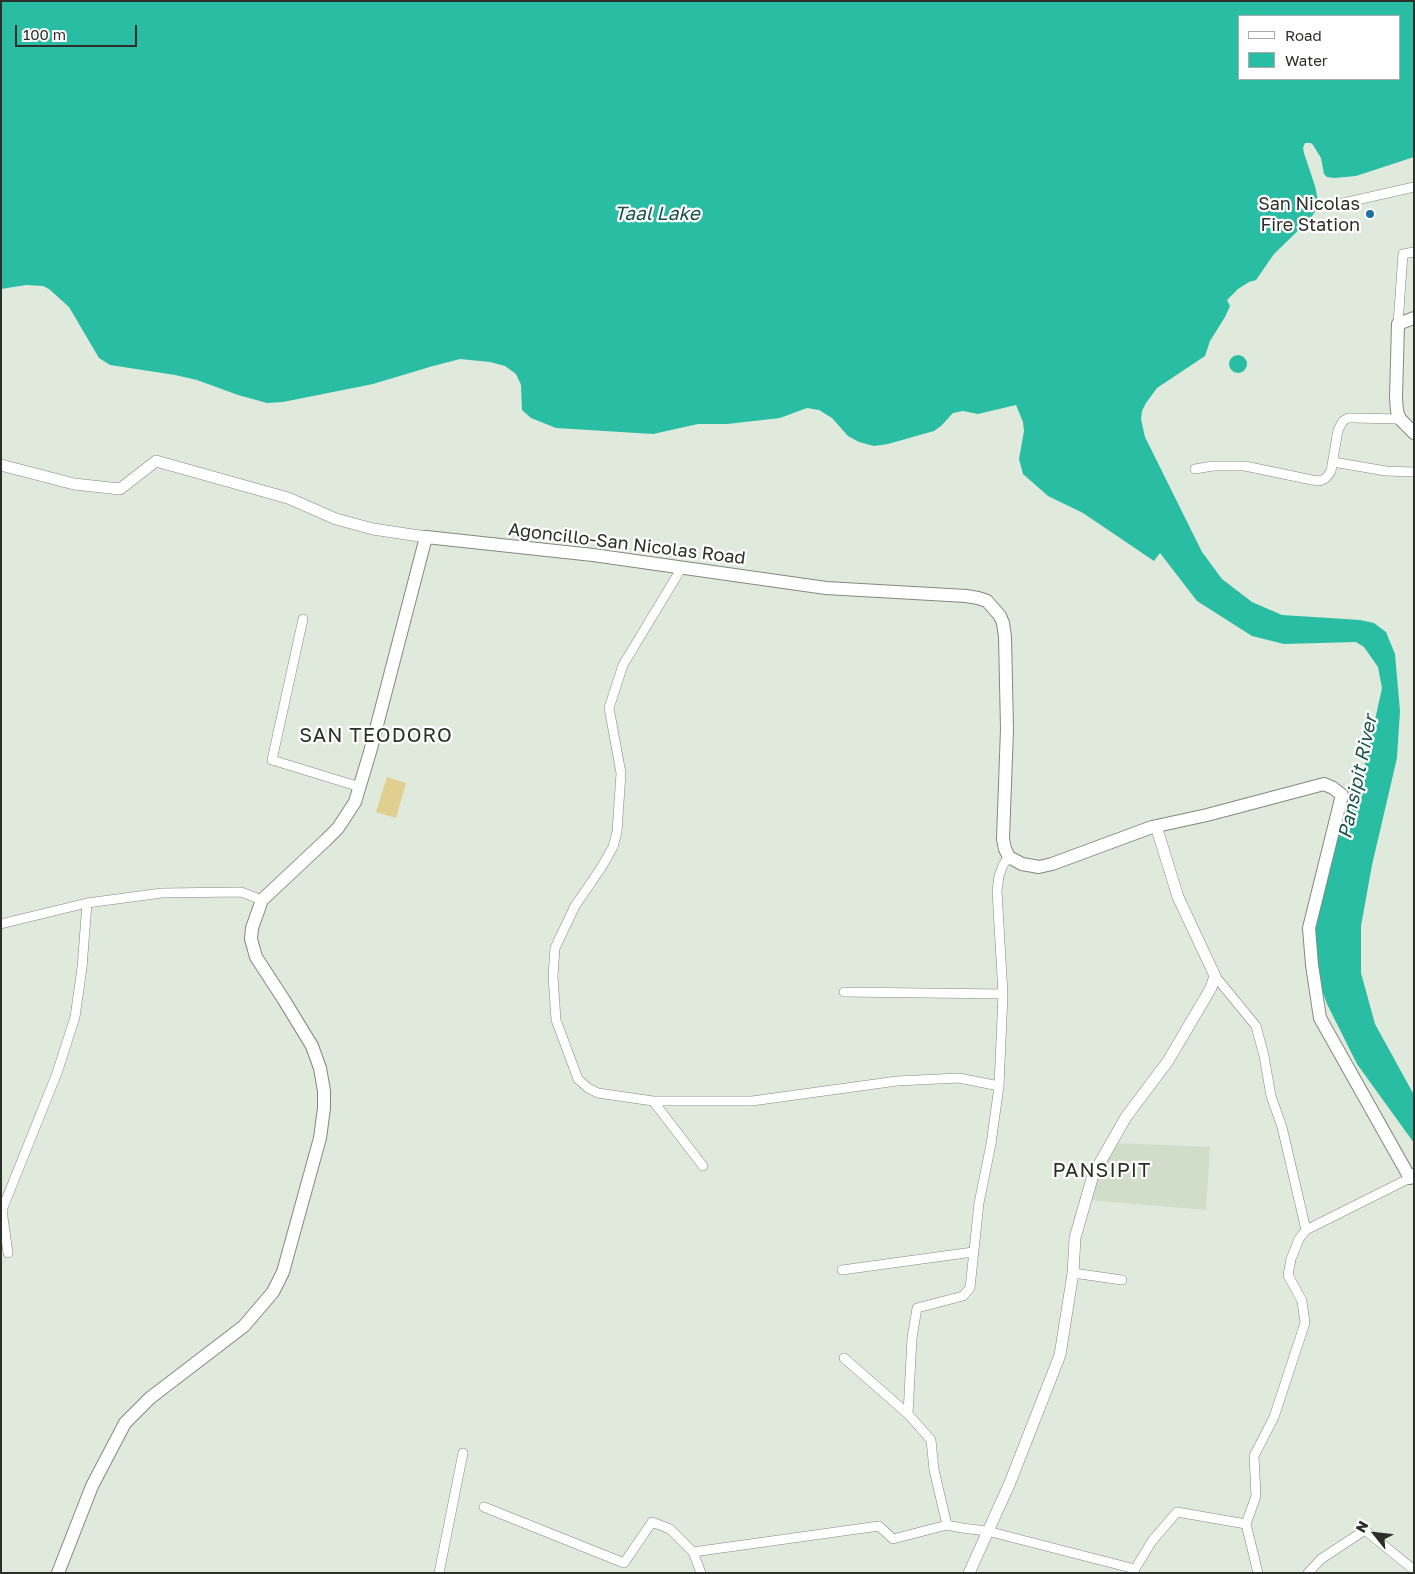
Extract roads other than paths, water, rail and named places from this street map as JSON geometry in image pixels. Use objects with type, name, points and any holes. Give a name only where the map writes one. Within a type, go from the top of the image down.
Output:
[{"type":"main road","points":[[1414,318],[1398,324],[1396,398],[1400,419],[1414,433]]},
{"type":"main road","points":[[58,1573],[92,1486],[125,1423],[150,1398],[244,1326],[273,1292],[286,1265],[320,1138],[324,1091],[320,1068],[312,1046],[256,957],[252,947],[252,928],[262,900],[338,828],[355,802],[373,743],[426,537]]},
{"type":"main road","name":"Agoncillo-San Nicolas Road","points":[[426,537],[593,555],[681,569],[826,588],[966,596],[986,601],[1000,616],[1005,637],[1007,729],[1003,828],[1005,849],[1009,857]]},
{"type":"main road","points":[[1009,857],[1022,864],[1039,866],[1079,854],[1156,826],[1324,784],[1342,795],[1309,928],[1312,965],[1320,1018],[1412,1177]]},
{"type":"street","points":[[1339,204],[1414,187]]},
{"type":"street","points":[[1398,324],[1403,254],[1414,252]]},
{"type":"street","points":[[1195,469],[1213,466],[1245,466],[1320,481],[1326,478],[1333,462],[1338,430],[1343,421],[1354,418],[1400,419]]},
{"type":"street","points":[[1,465],[74,484],[120,489],[156,461],[273,494],[345,521],[373,529],[426,537]]},
{"type":"street","points":[[1333,462],[1386,471],[1414,472]]},
{"type":"street","points":[[681,569],[622,665],[609,708],[621,773],[618,832],[613,847],[575,906],[555,948],[553,976],[556,1020],[578,1079],[588,1088],[598,1093],[653,1101],[752,1101],[897,1081],[960,1078],[999,1086]]},
{"type":"street","points":[[303,619],[272,760],[360,787]]},
{"type":"street","points":[[1156,826],[1178,897],[1215,976],[1256,1026],[1271,1096],[1284,1136],[1306,1230]]},
{"type":"street","points":[[908,1414],[912,1338],[917,1308],[963,1296],[970,1288],[979,1203],[991,1144],[999,1086],[1003,994],[997,891],[999,876],[1003,865],[1009,857]]},
{"type":"street","points":[[1,924],[87,902],[162,893],[241,892],[262,900]]},
{"type":"street","points":[[8,1253],[2,1210],[57,1073],[75,1017],[82,968],[87,902]]},
{"type":"street","points":[[970,1573],[1009,1484],[1060,1355],[1073,1273],[1076,1238],[1093,1175],[1126,1117],[1168,1061],[1211,988],[1215,976]]},
{"type":"street","points":[[844,992],[1003,994]]},
{"type":"street","points":[[653,1101],[703,1166]]},
{"type":"street","points":[[1258,1573],[1246,1524],[1256,1496],[1254,1456],[1274,1417],[1305,1323],[1302,1301],[1288,1275],[1299,1239],[1306,1230],[1412,1177]]},
{"type":"street","points":[[842,1270],[973,1252]]},
{"type":"street","points":[[1073,1273],[1122,1280]]},
{"type":"street","points":[[844,1358],[908,1414],[931,1440],[934,1470],[947,1524]]},
{"type":"street","points":[[439,1573],[463,1453]]},
{"type":"street","points":[[484,1507],[624,1563],[652,1522],[670,1529],[693,1552],[701,1573]]},
{"type":"street","points":[[693,1552],[879,1526],[893,1539],[947,1524],[987,1531],[1135,1569],[1152,1541],[1178,1512],[1246,1524]]},
{"type":"street","points":[[1308,1573],[1321,1559],[1365,1530],[1414,1570]]},
{"type":"water","name":"Taal Lake","points":[[1,1],[1414,1],[1414,157],[1356,176],[1334,178],[1327,177],[1324,174],[1321,158],[1311,143],[1305,143],[1304,153],[1319,205],[1311,218],[1274,254],[1256,280],[1238,289],[1227,300],[1230,306],[1210,341],[1205,356],[1157,388],[1146,403],[1141,419],[1145,437],[1202,552],[1222,579],[1252,602],[1282,615],[1360,620],[1374,623],[1386,632],[1395,654],[1400,711],[1397,758],[1372,865],[1361,926],[1361,973],[1375,1024],[1414,1095],[1414,1143],[1357,1064],[1327,1004],[1310,957],[1333,840],[1342,830],[1366,761],[1382,688],[1378,667],[1364,647],[1356,642],[1284,644],[1252,636],[1197,601],[1160,553],[1154,561],[1083,513],[1048,496],[1023,474],[1019,459],[1024,431],[1023,422],[1016,405],[978,414],[963,411],[953,413],[934,431],[874,446],[859,442],[848,436],[832,418],[819,410],[807,408],[780,418],[727,424],[698,424],[653,434],[556,428],[531,418],[522,410],[521,385],[516,374],[505,366],[490,362],[460,359],[373,384],[283,402],[267,403],[197,380],[110,365],[99,358],[69,307],[49,289],[43,286],[26,285],[1,289]]},
{"type":"water","points":[[1238,355],[1244,358],[1247,364],[1244,370],[1238,373],[1232,370],[1229,364],[1232,358]]},
{"type":"place","name":"San Nicolas Fire Station","points":[[1370,214]]},
{"type":"district","name":"SAN TEODORO","points":[[376,736]]},
{"type":"district","name":"PANSIPIT","points":[[1102,1171]]},
{"type":"water label","name":"Pansipit River","points":[[1358,777]]}]
